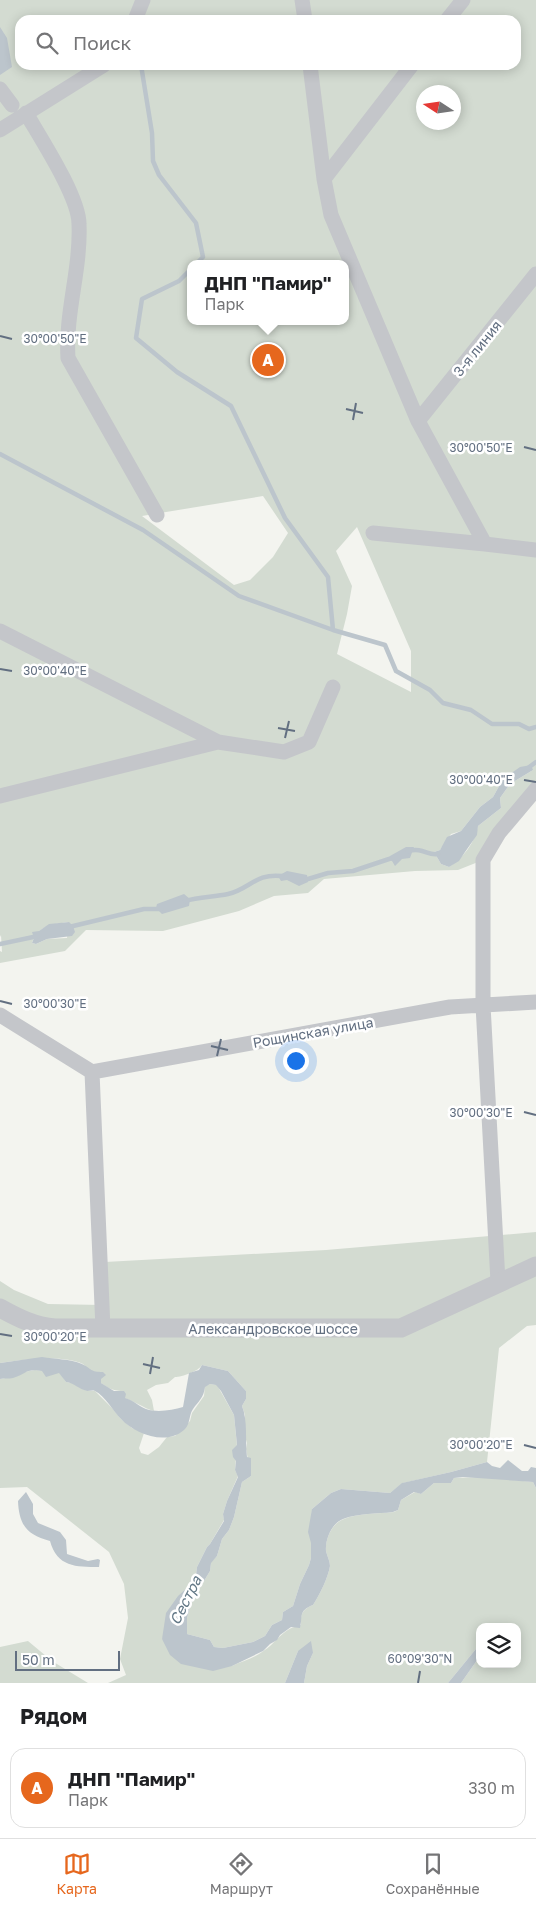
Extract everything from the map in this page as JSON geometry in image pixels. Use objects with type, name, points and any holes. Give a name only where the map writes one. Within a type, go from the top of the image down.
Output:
[{"type":"street","points":[[137,15],[143,0]]},
{"type":"street","points":[[302,0],[304,15]]},
{"type":"street","points":[[451,15],[463,0]]},
{"type":"street","points":[[0,130],[96,70]]},
{"type":"street","points":[[311,70],[330,215],[418,421],[485,544]]},
{"type":"street","points":[[324,179],[408,70]]},
{"type":"street","points":[[0,89],[12,105]]},
{"type":"street","points":[[26,113],[76,206],[79,223],[75,282],[67,341],[68,358],[156,515]]},
{"type":"street","name":"3-я линия","points":[[418,421],[536,274]]},
{"type":"street","points":[[373,533],[536,550]]},
{"type":"street","points":[[0,631],[218,742],[284,752],[308,742],[333,687]]},
{"type":"street","points":[[0,796],[218,742]]},
{"type":"street","points":[[498,1282],[483,1005],[483,860],[499,833],[536,789]]},
{"type":"street","name":"Рощинская улица","points":[[92,1072],[450,1008],[536,1002]]},
{"type":"street","points":[[0,1016],[92,1072],[103,1328]]},
{"type":"street","name":"Александровское шоссе","points":[[0,1308],[21,1320],[38,1326],[55,1328],[401,1328],[536,1266]]},
{"type":"shaded area","points":[[0,0],[536,0],[536,789],[483,860],[458,870],[415,871],[324,879],[308,893],[274,896],[239,911],[163,931],[86,930],[65,951],[0,963],[0,951],[2,952],[1,935],[0,937]],"holes":[[[263,496],[288,533],[273,557],[250,580],[234,585],[142,516]],[[357,527],[411,651],[411,692],[337,654],[352,586],[336,551]],[[533,770],[510,784],[500,798],[501,808],[478,826],[468,850],[449,867],[441,864],[434,852],[440,850],[451,834],[461,831],[480,807],[493,797],[503,779]],[[69,922],[67,938],[47,939],[36,944],[32,943],[38,932],[47,926]]]},
{"type":"shaded area","points":[[536,1232],[536,1325],[527,1326],[499,1348],[487,1462],[403,1483],[390,1493],[341,1489],[331,1493],[312,1509],[311,1558],[293,1606],[283,1612],[282,1620],[272,1625],[265,1636],[253,1642],[223,1648],[214,1647],[210,1640],[187,1634],[187,1618],[192,1601],[210,1571],[211,1562],[217,1556],[222,1539],[229,1530],[242,1482],[251,1476],[244,1433],[245,1415],[242,1406],[246,1399],[246,1391],[228,1371],[202,1365],[190,1373],[175,1377],[168,1383],[156,1385],[147,1390],[152,1400],[154,1411],[124,1398],[124,1391],[107,1387],[101,1383],[98,1376],[83,1364],[75,1361],[53,1358],[0,1363],[0,1281],[14,1290],[48,1304],[102,1305],[105,1262],[326,1250]]},
{"type":"shaded area","points":[[35,1370],[60,1373],[66,1382],[87,1391],[95,1391],[121,1419],[132,1428],[144,1433],[139,1448],[141,1453],[148,1455],[159,1447],[167,1437],[175,1436],[190,1421],[192,1413],[204,1396],[205,1386],[210,1384],[217,1385],[234,1415],[237,1446],[235,1470],[238,1476],[227,1501],[223,1514],[224,1520],[207,1547],[197,1567],[196,1575],[191,1579],[162,1639],[232,1666],[259,1654],[284,1633],[301,1625],[303,1612],[313,1605],[326,1581],[330,1566],[326,1551],[327,1542],[330,1532],[340,1521],[355,1516],[394,1512],[398,1510],[401,1500],[415,1492],[421,1494],[434,1483],[451,1483],[454,1478],[483,1477],[533,1482],[536,1488],[536,1683],[461,1683],[476,1662],[476,1668],[521,1668],[521,1623],[476,1623],[476,1649],[448,1683],[304,1683],[307,1666],[313,1653],[298,1651],[285,1683],[108,1683],[126,1675],[120,1659],[128,1618],[124,1584],[109,1552],[27,1487],[0,1488],[0,1379],[17,1376],[24,1372]]},
{"type":"shaded area","points":[[28,1641],[52,1661],[88,1683],[0,1683],[0,1647]]},
{"type":"water","points":[[0,27],[7,38],[12,67],[0,75]]},
{"type":"water","points":[[531,765],[533,770],[510,784],[500,798],[501,808],[478,826],[477,835],[459,861],[449,867],[441,864],[434,852],[440,850],[447,837],[461,831],[480,807],[493,797],[503,779],[520,767]]},
{"type":"water","points":[[406,847],[414,847],[410,858],[402,859],[395,866],[392,861],[385,860],[390,856]]},
{"type":"water","points":[[287,871],[307,875],[308,882],[299,886],[287,880],[281,881],[278,876]]},
{"type":"water","points":[[184,894],[190,899],[189,906],[162,914],[156,908],[157,904]]},
{"type":"water","points":[[69,922],[75,932],[72,936],[47,939],[36,944],[32,943],[34,938],[32,932],[39,931],[49,924]]},
{"type":"water","name":"Сестра","points":[[42,1357],[73,1361],[93,1371],[103,1372],[106,1375],[101,1379],[101,1383],[114,1391],[124,1391],[126,1394],[125,1398],[144,1408],[155,1411],[183,1407],[189,1373],[199,1370],[202,1365],[228,1371],[246,1391],[246,1399],[242,1406],[246,1424],[247,1457],[251,1458],[251,1476],[242,1482],[229,1530],[222,1539],[217,1556],[211,1563],[210,1571],[192,1601],[187,1618],[187,1634],[210,1640],[214,1647],[223,1648],[253,1642],[265,1636],[272,1625],[282,1620],[283,1612],[293,1606],[311,1558],[311,1543],[308,1532],[312,1509],[331,1493],[341,1489],[390,1493],[402,1483],[487,1462],[492,1466],[500,1468],[508,1460],[522,1471],[528,1471],[531,1467],[536,1468],[536,1488],[533,1482],[454,1478],[451,1483],[434,1483],[421,1494],[414,1492],[401,1500],[398,1510],[393,1512],[343,1519],[336,1524],[328,1537],[326,1551],[330,1566],[327,1576],[313,1605],[303,1612],[300,1628],[291,1627],[263,1651],[232,1666],[213,1671],[181,1664],[170,1655],[162,1639],[166,1613],[196,1575],[197,1567],[207,1547],[224,1521],[223,1514],[227,1501],[238,1477],[235,1470],[236,1461],[232,1450],[237,1445],[234,1415],[221,1391],[216,1385],[210,1384],[205,1387],[203,1395],[193,1409],[186,1428],[177,1435],[160,1438],[134,1429],[121,1419],[99,1393],[84,1390],[66,1382],[59,1373],[46,1377],[42,1371],[33,1370],[13,1378],[0,1379],[0,1363]]},
{"type":"water","points":[[26,1492],[33,1504],[33,1514],[38,1523],[60,1532],[66,1540],[67,1554],[88,1561],[98,1559],[100,1560],[99,1567],[83,1567],[68,1564],[57,1556],[50,1541],[35,1536],[26,1528],[20,1517],[18,1501]]},
{"type":"water","points":[[311,1641],[313,1653],[307,1666],[304,1683],[285,1683],[298,1651]]},
{"type":"water","points":[[476,1649],[476,1662],[461,1683],[448,1683]]},
{"type":"waterway","points":[[142,70],[152,133],[153,161],[159,175],[196,223],[203,257],[200,260]]},
{"type":"waterway","points":[[187,273],[179,281],[142,299],[136,338],[177,372],[231,406],[285,518],[328,577],[333,630]]},
{"type":"waterway","points":[[0,454],[143,530],[239,596],[333,630],[385,645],[396,671],[430,690],[443,703],[471,710],[492,724],[519,724],[529,729],[536,727]]},
{"type":"waterway","points":[[528,768],[536,762]]},
{"type":"waterway","points":[[408,851],[418,850],[438,854]]},
{"type":"waterway","points":[[302,879],[328,873],[353,871],[389,859]]},
{"type":"waterway","points":[[185,901],[236,892],[259,879],[282,876]]},
{"type":"waterway","points":[[69,927],[144,909],[161,909]]},
{"type":"waterway","points":[[0,944],[38,936]]},
{"type":"place","name":"ДНП \"Памир\"","points":[[268,360]]}]
